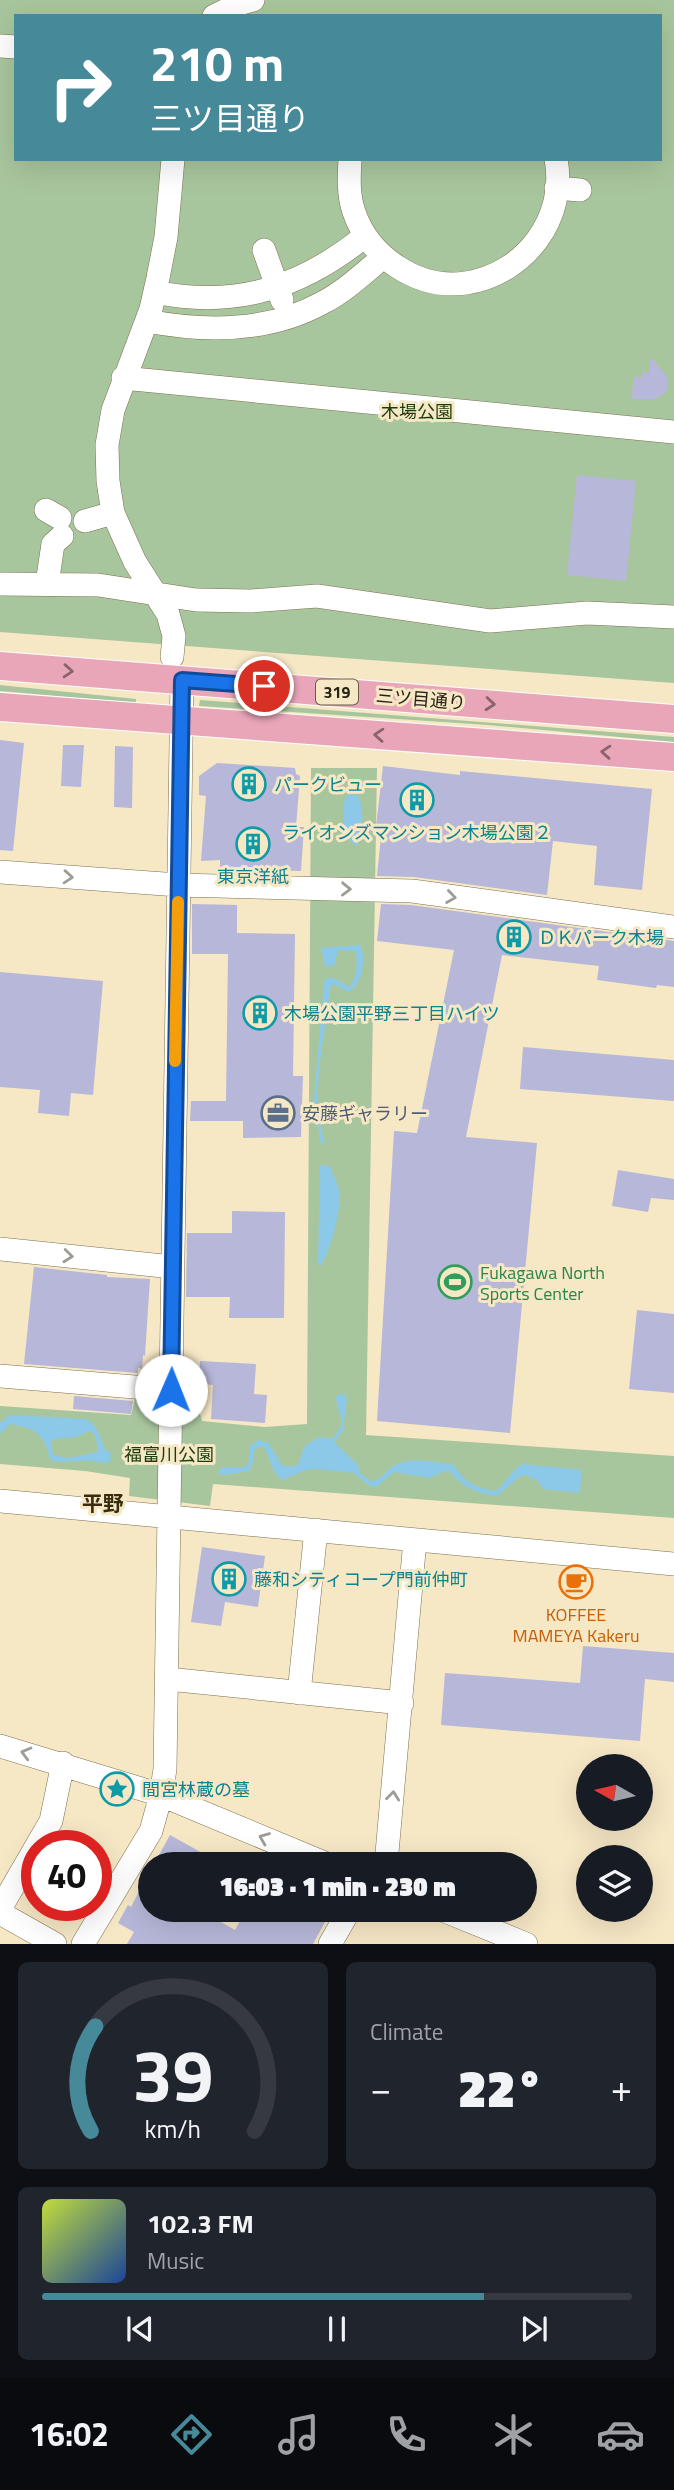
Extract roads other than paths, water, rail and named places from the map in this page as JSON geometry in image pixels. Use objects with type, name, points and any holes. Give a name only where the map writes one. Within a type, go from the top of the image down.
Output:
[{"type":"main road","name":"三ツ目通り","points":[[0,666],[177,668],[674,719]]},
{"type":"main road","name":"319","points":[[0,707],[674,757]]},
{"type":"street","points":[[215,10],[253,0]]},
{"type":"street","points":[[83,1944],[151,1831],[162,1795],[165,1769],[180,720],[174,636],[168,614],[135,562],[113,513],[108,481],[107,445],[113,410],[123,378],[147,321],[155,292],[166,237],[173,161]]},
{"type":"street","points":[[350,161],[348,184],[353,211],[365,236],[383,257],[407,274],[436,282],[465,283],[494,276],[519,260],[543,251],[555,202],[556,161]]},
{"type":"street","points":[[556,188],[580,191]]},
{"type":"street","points":[[155,292],[191,297],[259,293],[316,271],[365,236]]},
{"type":"street","points":[[264,250],[289,317]]},
{"type":"street","points":[[147,321],[224,328],[261,324],[289,317],[321,304],[349,286],[383,257]]},
{"type":"street","points":[[123,378],[674,432]]},
{"type":"street","points":[[85,521],[113,513]]},
{"type":"street","points":[[47,584],[56,521]]},
{"type":"street","points":[[0,584],[98,585],[197,600],[251,601],[317,596],[490,621],[587,613],[674,617]]},
{"type":"street","points":[[0,872],[178,885],[412,891],[674,927]]},
{"type":"street","points":[[0,1249],[173,1267]]},
{"type":"street","points":[[0,1376],[171,1390]]},
{"type":"street","points":[[0,1501],[674,1564]]},
{"type":"street","points":[[299,1693],[316,1530]]},
{"type":"street","points":[[387,1852],[415,1540]]},
{"type":"street","points":[[167,1679],[402,1703]]},
{"type":"street","points":[[0,1746],[162,1795],[298,1852]]},
{"type":"street","points":[[55,1944],[0,1911],[51,1821],[63,1763]]},
{"type":"street","points":[[330,1944],[343,1922]]},
{"type":"street","points":[[472,1922],[526,1944]]},
{"type":"water","points":[[350,794],[357,795],[362,813],[362,828],[357,846],[348,837],[344,825],[345,798]]},
{"type":"water","points":[[360,945],[363,964],[357,984],[348,992],[334,984],[330,987],[318,1084],[320,1123],[325,1142],[321,1144],[314,1100],[324,982],[326,978],[334,978],[349,987],[357,965],[356,951],[338,950],[334,966],[325,966],[321,948]]},
{"type":"water","points":[[320,1165],[329,1166],[331,1169],[339,1190],[339,1208],[335,1229],[320,1266],[318,1264]]},
{"type":"water","points":[[343,1393],[347,1399],[343,1431],[334,1442],[370,1481],[374,1481],[397,1464],[426,1461],[454,1465],[471,1483],[496,1491],[523,1464],[582,1470],[580,1493],[543,1489],[538,1481],[525,1475],[497,1496],[489,1495],[469,1488],[448,1470],[429,1478],[394,1472],[376,1487],[368,1485],[354,1473],[316,1469],[306,1470],[282,1480],[275,1473],[264,1446],[255,1448],[249,1471],[224,1475],[218,1473],[221,1468],[242,1468],[248,1465],[250,1446],[258,1440],[268,1443],[282,1465],[297,1465],[308,1444],[319,1437],[332,1439],[337,1433],[341,1418],[336,1396]]},
{"type":"water","points":[[10,1415],[86,1419],[96,1429],[105,1450],[111,1453],[110,1462],[52,1461],[43,1439],[35,1432],[10,1424],[0,1434],[0,1423]],"holes":[[[92,1432],[96,1437],[98,1452],[68,1458],[53,1455],[53,1439]]]},
{"type":"place","name":"パークビュー","points":[[249,784]]},
{"type":"place","name":"ライオンズマンション木場公園２","points":[[417,800]]},
{"type":"place","name":"東京洋紙","points":[[253,844]]},
{"type":"place","name":"ＤＫパーク木場","points":[[514,937]]},
{"type":"place","name":"木場公園平野三丁目ハイツ","points":[[260,1013]]},
{"type":"place","name":"安藤ギャラリー","points":[[278,1113]]},
{"type":"place","name":"Fukagawa North Sports Center","points":[[455,1282]]},
{"type":"place","name":"藤和シティコープ門前仲町","points":[[229,1579]]},
{"type":"place","name":"KOFFEE MAMEYA Kakeru","points":[[576,1582]]},
{"type":"place","name":"間宮林蔵の墓","points":[[117,1789]]},
{"type":"district","name":"平野","points":[[103,1503]]},
{"type":"park label","name":"木場公園","points":[[417,411]]},
{"type":"park label","name":"福富川公園","points":[[169,1454]]}]
